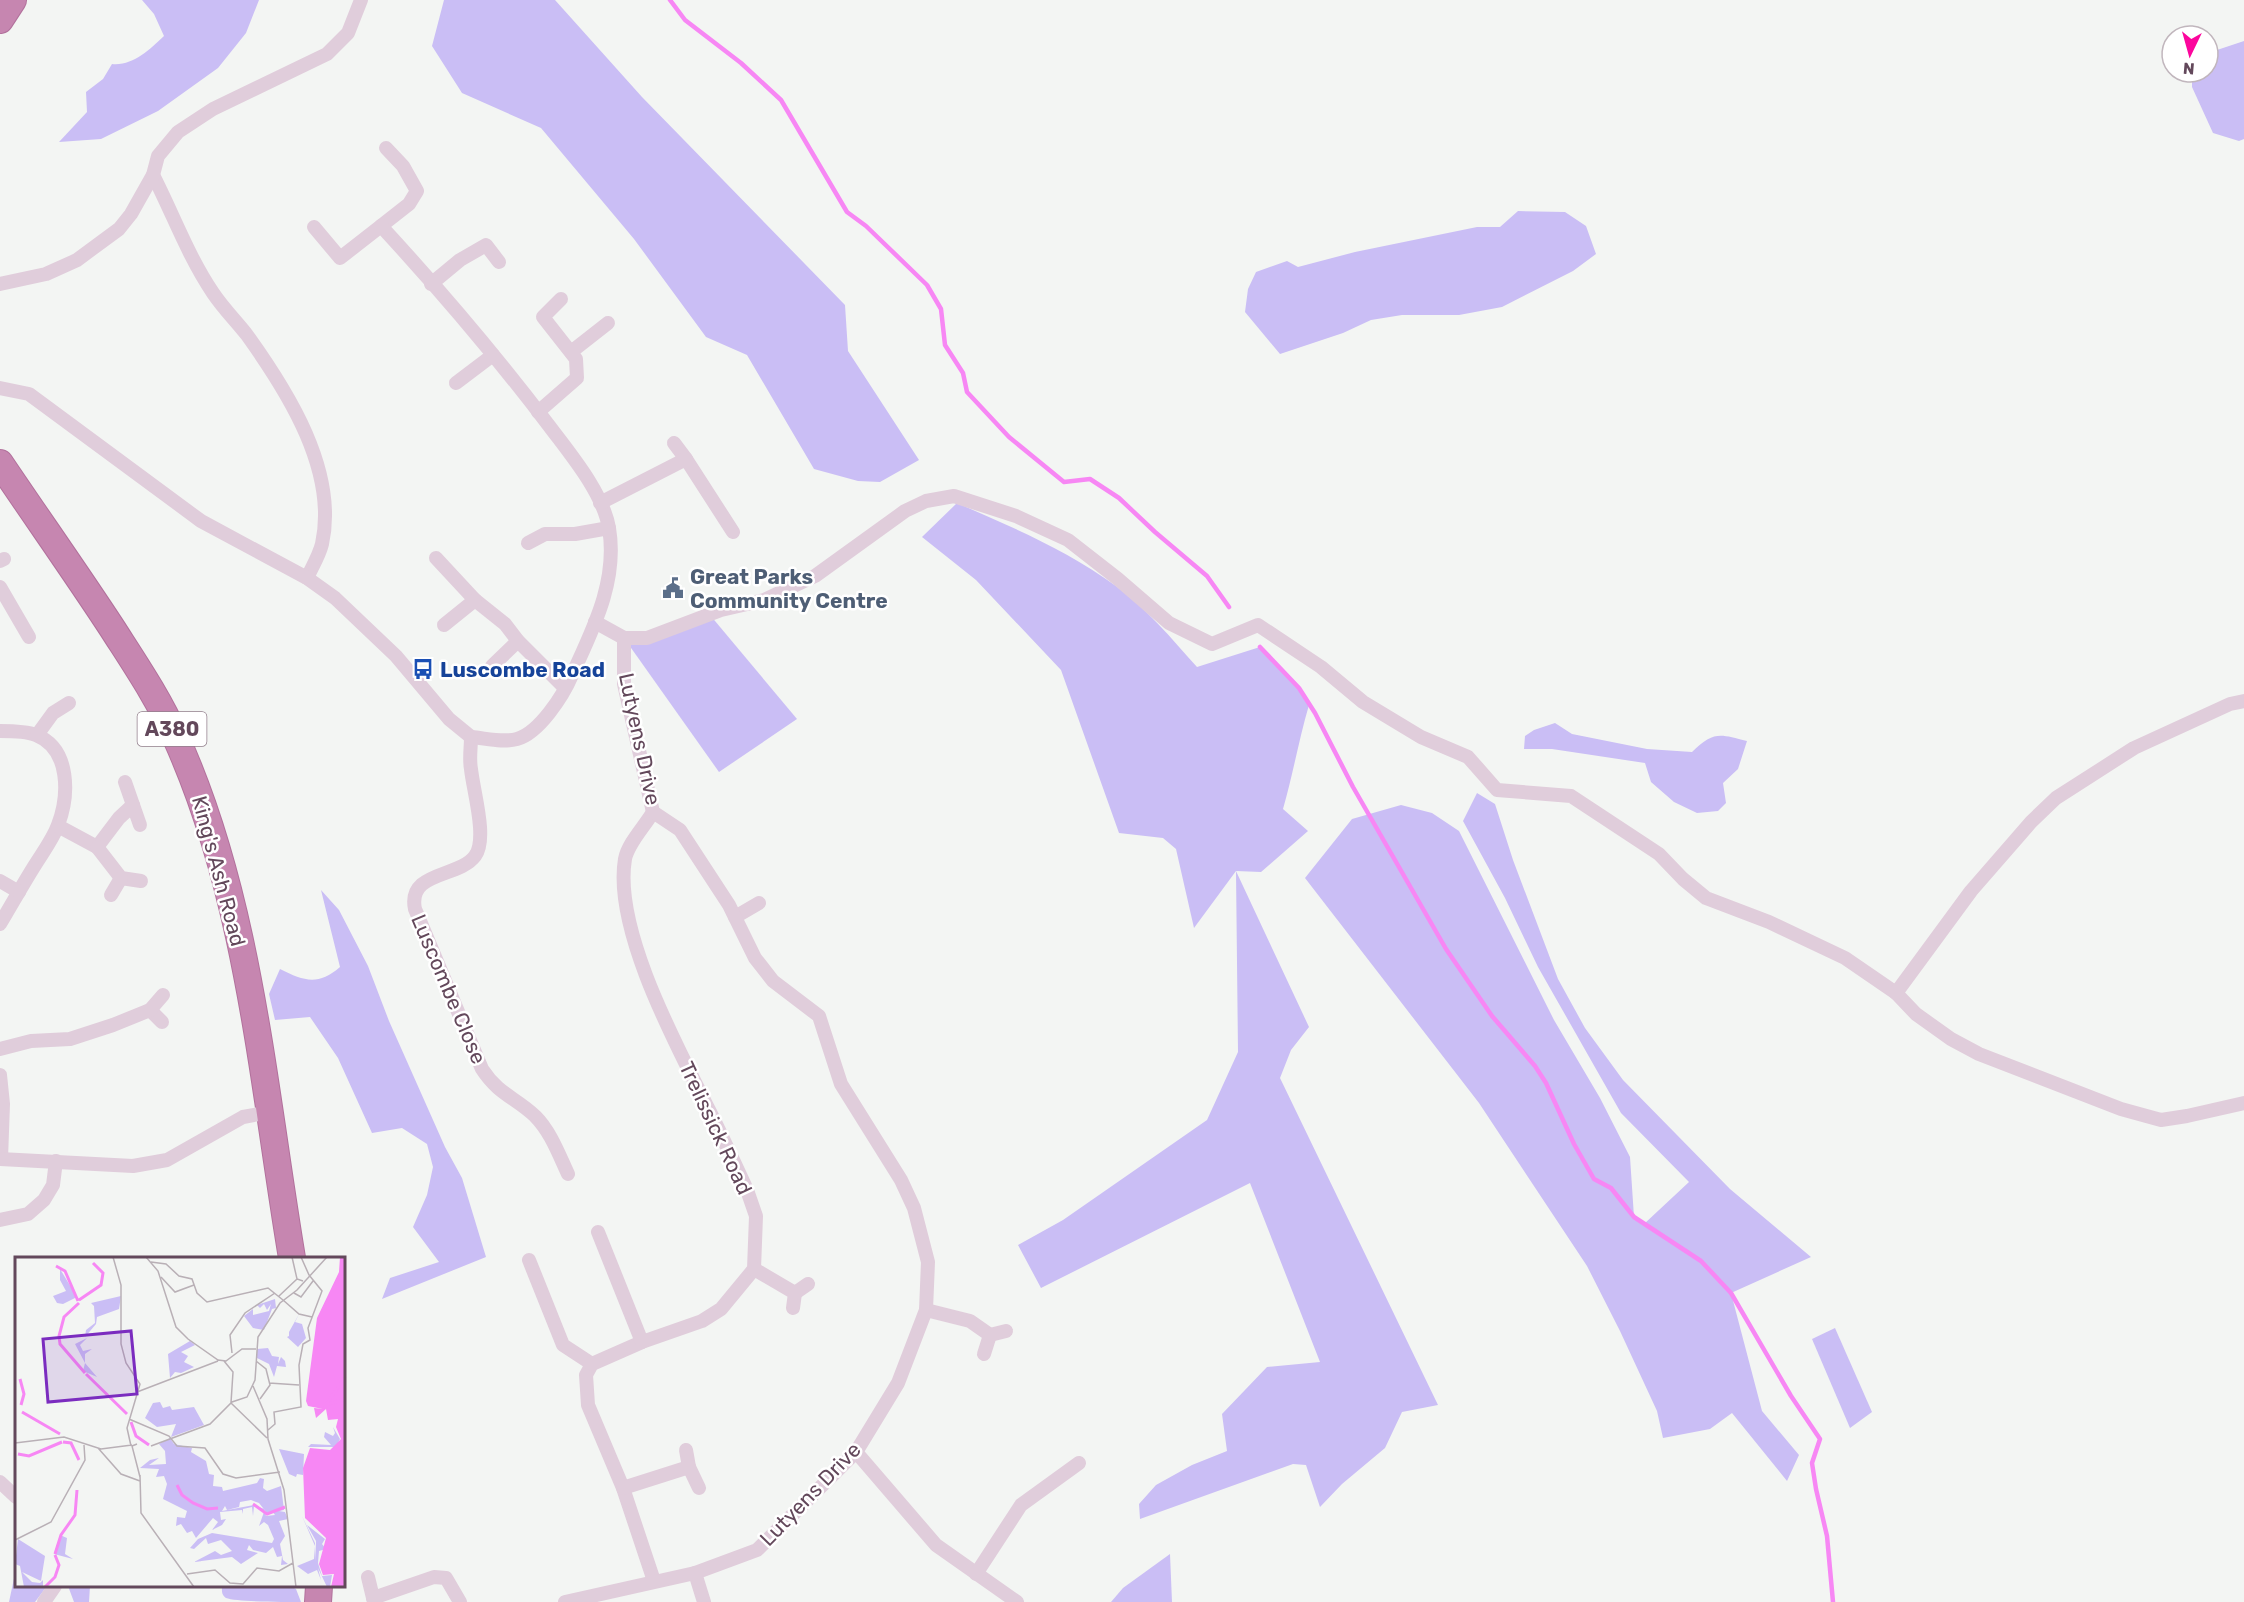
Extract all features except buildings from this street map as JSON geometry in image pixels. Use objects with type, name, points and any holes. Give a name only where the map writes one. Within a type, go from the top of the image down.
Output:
[{"type":"highway","points":[[0,20],[13,0]]},
{"type":"highway","name":"King's Ash Road","points":[[0,463],[146,681],[176,737],[205,809],[223,869],[255,1023],[292,1257]]},
{"type":"highway","points":[[318,1602],[319,1587]]},
{"type":"street","points":[[0,284],[46,274],[77,260],[119,229],[131,214],[153,175],[158,156],[177,132],[213,110],[327,54],[348,33],[362,0]]},
{"type":"street","points":[[314,227],[340,258],[409,204],[417,191],[403,166],[386,148]]},
{"type":"street","points":[[153,175],[188,249],[213,293],[246,334],[277,379],[303,425],[321,485],[324,512],[321,547],[307,578]]},
{"type":"street","points":[[0,388],[29,394],[201,521],[307,578],[334,598],[396,656],[448,719],[471,737],[517,739],[539,725],[565,688],[602,610],[609,577],[609,528],[600,503],[585,474],[493,355],[381,226]]},
{"type":"street","points":[[431,284],[460,260],[486,245],[499,262]]},
{"type":"street","points":[[538,412],[577,378],[576,359],[543,317],[561,299]]},
{"type":"street","points":[[571,352],[608,323]]},
{"type":"street","points":[[456,383],[493,355]]},
{"type":"street","points":[[674,443],[733,531]]},
{"type":"street","points":[[600,503],[686,459]]},
{"type":"street","points":[[595,622],[624,638],[647,638],[721,610],[764,600],[815,576],[904,511],[926,501],[954,496],[1016,516],[1068,540],[1169,623],[1212,644],[1258,625],[1321,667],[1373,708],[1421,737],[1468,757],[1497,790],[1571,796],[1659,854],[1683,879],[1706,898],[1769,922],[1845,958],[1896,993],[1916,1014],[1979,1054],[2121,1109],[2161,1120],[2244,1102]]},
{"type":"street","points":[[528,543],[545,534],[575,534],[609,528]]},
{"type":"street","points":[[436,558],[475,600],[505,624],[518,641],[565,688]]},
{"type":"street","points":[[0,588],[29,637]]},
{"type":"street","points":[[444,625],[475,600]]},
{"type":"street","name":"Lutyens Drive","points":[[565,1602],[695,1573],[757,1550],[855,1452],[898,1383],[926,1310],[928,1262],[914,1208],[901,1180],[841,1084],[819,1016],[773,981],[755,958],[729,905],[680,830],[653,812],[624,684],[624,638]]},
{"type":"street","points":[[492,666],[518,641]]},
{"type":"street","points":[[1896,993],[1971,891],[2031,822],[2056,798],[2134,748],[2230,704],[2244,701]]},
{"type":"street","points":[[37,735],[53,713],[69,703]]},
{"type":"street","points":[[0,730],[37,735],[50,744],[64,770],[64,800],[58,826],[0,924]]},
{"type":"street","name":"Luscombe Close","points":[[471,737],[470,769],[480,830],[480,846],[476,856],[468,863],[424,883],[416,890],[413,899],[415,909],[482,1069],[491,1083],[501,1092],[536,1116],[546,1129],[568,1174]]},
{"type":"street","points":[[125,782],[140,825]]},
{"type":"street","points":[[97,848],[118,818],[133,805]]},
{"type":"street","name":"Trelissick Road","points":[[653,812],[625,858],[624,893],[631,929],[640,960],[663,1016],[747,1190],[756,1216],[754,1269]]},
{"type":"street","points":[[58,826],[97,848],[121,878],[141,881]]},
{"type":"street","points":[[111,895],[121,878]]},
{"type":"street","points":[[0,881],[19,892]]},
{"type":"street","points":[[735,917],[759,903]]},
{"type":"street","points":[[0,1049],[31,1041],[70,1039],[113,1025],[150,1010],[163,995]]},
{"type":"street","points":[[150,1010],[162,1022]]},
{"type":"street","points":[[0,1074],[3,1104],[0,1159],[134,1166],[167,1160],[243,1117],[270,1112]]},
{"type":"street","points":[[0,1220],[28,1214],[44,1200],[53,1185],[56,1161]]},
{"type":"street","points":[[598,1232],[642,1342]]},
{"type":"street","points":[[529,1260],[564,1345],[592,1364]]},
{"type":"street","points":[[654,1581],[623,1488],[588,1405],[586,1375],[592,1364],[642,1342],[702,1321],[721,1309],[754,1269],[795,1293]]},
{"type":"street","points":[[793,1308],[795,1293],[808,1284]]},
{"type":"street","points":[[926,1310],[970,1321],[990,1335],[1006,1331]]},
{"type":"street","points":[[984,1354],[990,1335]]},
{"type":"street","points":[[686,1450],[689,1467],[699,1488]]},
{"type":"street","points":[[855,1452],[936,1545],[976,1574],[1001,1597],[1017,1602]]},
{"type":"street","points":[[976,1574],[1021,1505],[1079,1463]]},
{"type":"street","points":[[623,1488],[689,1467]]},
{"type":"street","points":[[0,1482],[15,1496]]},
{"type":"street","points":[[695,1573],[704,1602]]},
{"type":"street","points":[[368,1577],[374,1600],[434,1577],[446,1578],[460,1602]]},
{"type":"street","points":[[44,1602],[54,1587]]},
{"type":"shaded area","points":[[142,0],[259,0],[246,33],[218,68],[158,111],[101,139],[59,142],[87,112],[86,92],[103,79],[112,64],[134,60],[164,36],[154,14]]},
{"type":"shaded area","points":[[444,0],[555,0],[642,97],[845,305],[848,351],[919,460],[880,482],[858,481],[814,469],[747,355],[706,337],[634,239],[541,128],[462,93],[432,46]]},
{"type":"shaded area","points":[[2244,41],[2244,139],[2239,141],[2213,133],[2192,87],[2192,84],[2220,84],[2220,49]]},
{"type":"shaded area","points":[[1518,211],[1565,212],[1586,226],[1596,254],[1573,271],[1502,307],[1459,315],[1402,315],[1371,320],[1343,333],[1280,354],[1245,312],[1248,289],[1256,272],[1287,261],[1298,267],[1355,252],[1477,227],[1500,227]]},
{"type":"shaded area","points":[[957,503],[1039,540],[1097,573],[1138,604],[1197,667],[1260,647],[1299,688],[1309,705],[1283,809],[1308,831],[1261,872],[1236,871],[1194,928],[1176,849],[1163,838],[1119,833],[1061,670],[976,580],[922,537]]},
{"type":"shaded area","points":[[710,615],[797,719],[719,772],[624,638]]},
{"type":"shaded area","points":[[1555,723],[1572,734],[1647,749],[1692,752],[1706,740],[1717,736],[1747,741],[1738,769],[1723,783],[1726,803],[1718,811],[1697,813],[1674,802],[1651,782],[1645,763],[1552,749],[1524,749],[1525,736],[1534,730]]},
{"type":"shaded area","points":[[1477,793],[1495,804],[1513,860],[1558,979],[1585,1028],[1623,1080],[1730,1189],[1811,1257],[1731,1293],[1762,1411],[1799,1455],[1787,1481],[1732,1413],[1710,1429],[1663,1438],[1657,1411],[1587,1266],[1479,1103],[1305,878],[1352,819],[1401,805],[1432,813],[1459,831],[1554,1020],[1600,1098],[1630,1157],[1634,1217],[1644,1224],[1689,1182],[1621,1113],[1538,967],[1505,898],[1463,821]]},
{"type":"shaded area","points":[[1236,871],[1309,1027],[1291,1050],[1280,1078],[1438,1405],[1402,1412],[1385,1448],[1342,1484],[1320,1507],[1306,1465],[1293,1464],[1140,1519],[1139,1504],[1156,1485],[1192,1465],[1227,1451],[1222,1414],[1267,1367],[1320,1362],[1250,1183],[1041,1288],[1018,1245],[1063,1220],[1207,1120],[1238,1052]]},
{"type":"shaded area","points":[[321,890],[339,910],[368,966],[389,1021],[445,1147],[462,1178],[486,1257],[382,1299],[390,1278],[439,1262],[413,1227],[427,1195],[433,1167],[427,1144],[402,1128],[372,1133],[338,1058],[310,1017],[275,1020],[269,994],[280,969],[311,980],[325,977],[340,967]]},
{"type":"shaded area","points":[[1835,1328],[1872,1412],[1850,1428],[1812,1339]]},
{"type":"shaded area","points":[[1170,1554],[1172,1602],[1111,1602],[1123,1588]]},
{"type":"shaded area","points":[[15,1574],[15,1587],[46,1587],[35,1602],[9,1602]]},
{"type":"shaded area","points":[[68,1587],[90,1587],[89,1602],[74,1602]]},
{"type":"shaded area","points":[[222,1587],[292,1587],[296,1589],[301,1602],[231,1599],[226,1598]]},
{"type":"waterway","points":[[670,0],[685,20],[741,63],[781,100],[847,212],[866,226],[927,285],[941,309],[945,345],[963,373],[967,392],[1009,437],[1064,482],[1090,479],[1119,498],[1207,576],[1229,607]]},
{"type":"waterway","points":[[1260,647],[1299,688],[1315,713],[1353,787],[1446,949],[1492,1016],[1535,1066],[1546,1083],[1574,1144],[1594,1179],[1611,1188],[1634,1217],[1701,1261],[1731,1293],[1791,1396],[1820,1439],[1812,1463],[1827,1536],[1833,1602]]},
{"type":"place","name":"Great Parks Community Centre","points":[[673,588]]},
{"type":"place","name":"Luscombe Road","points":[[423,669]]}]
